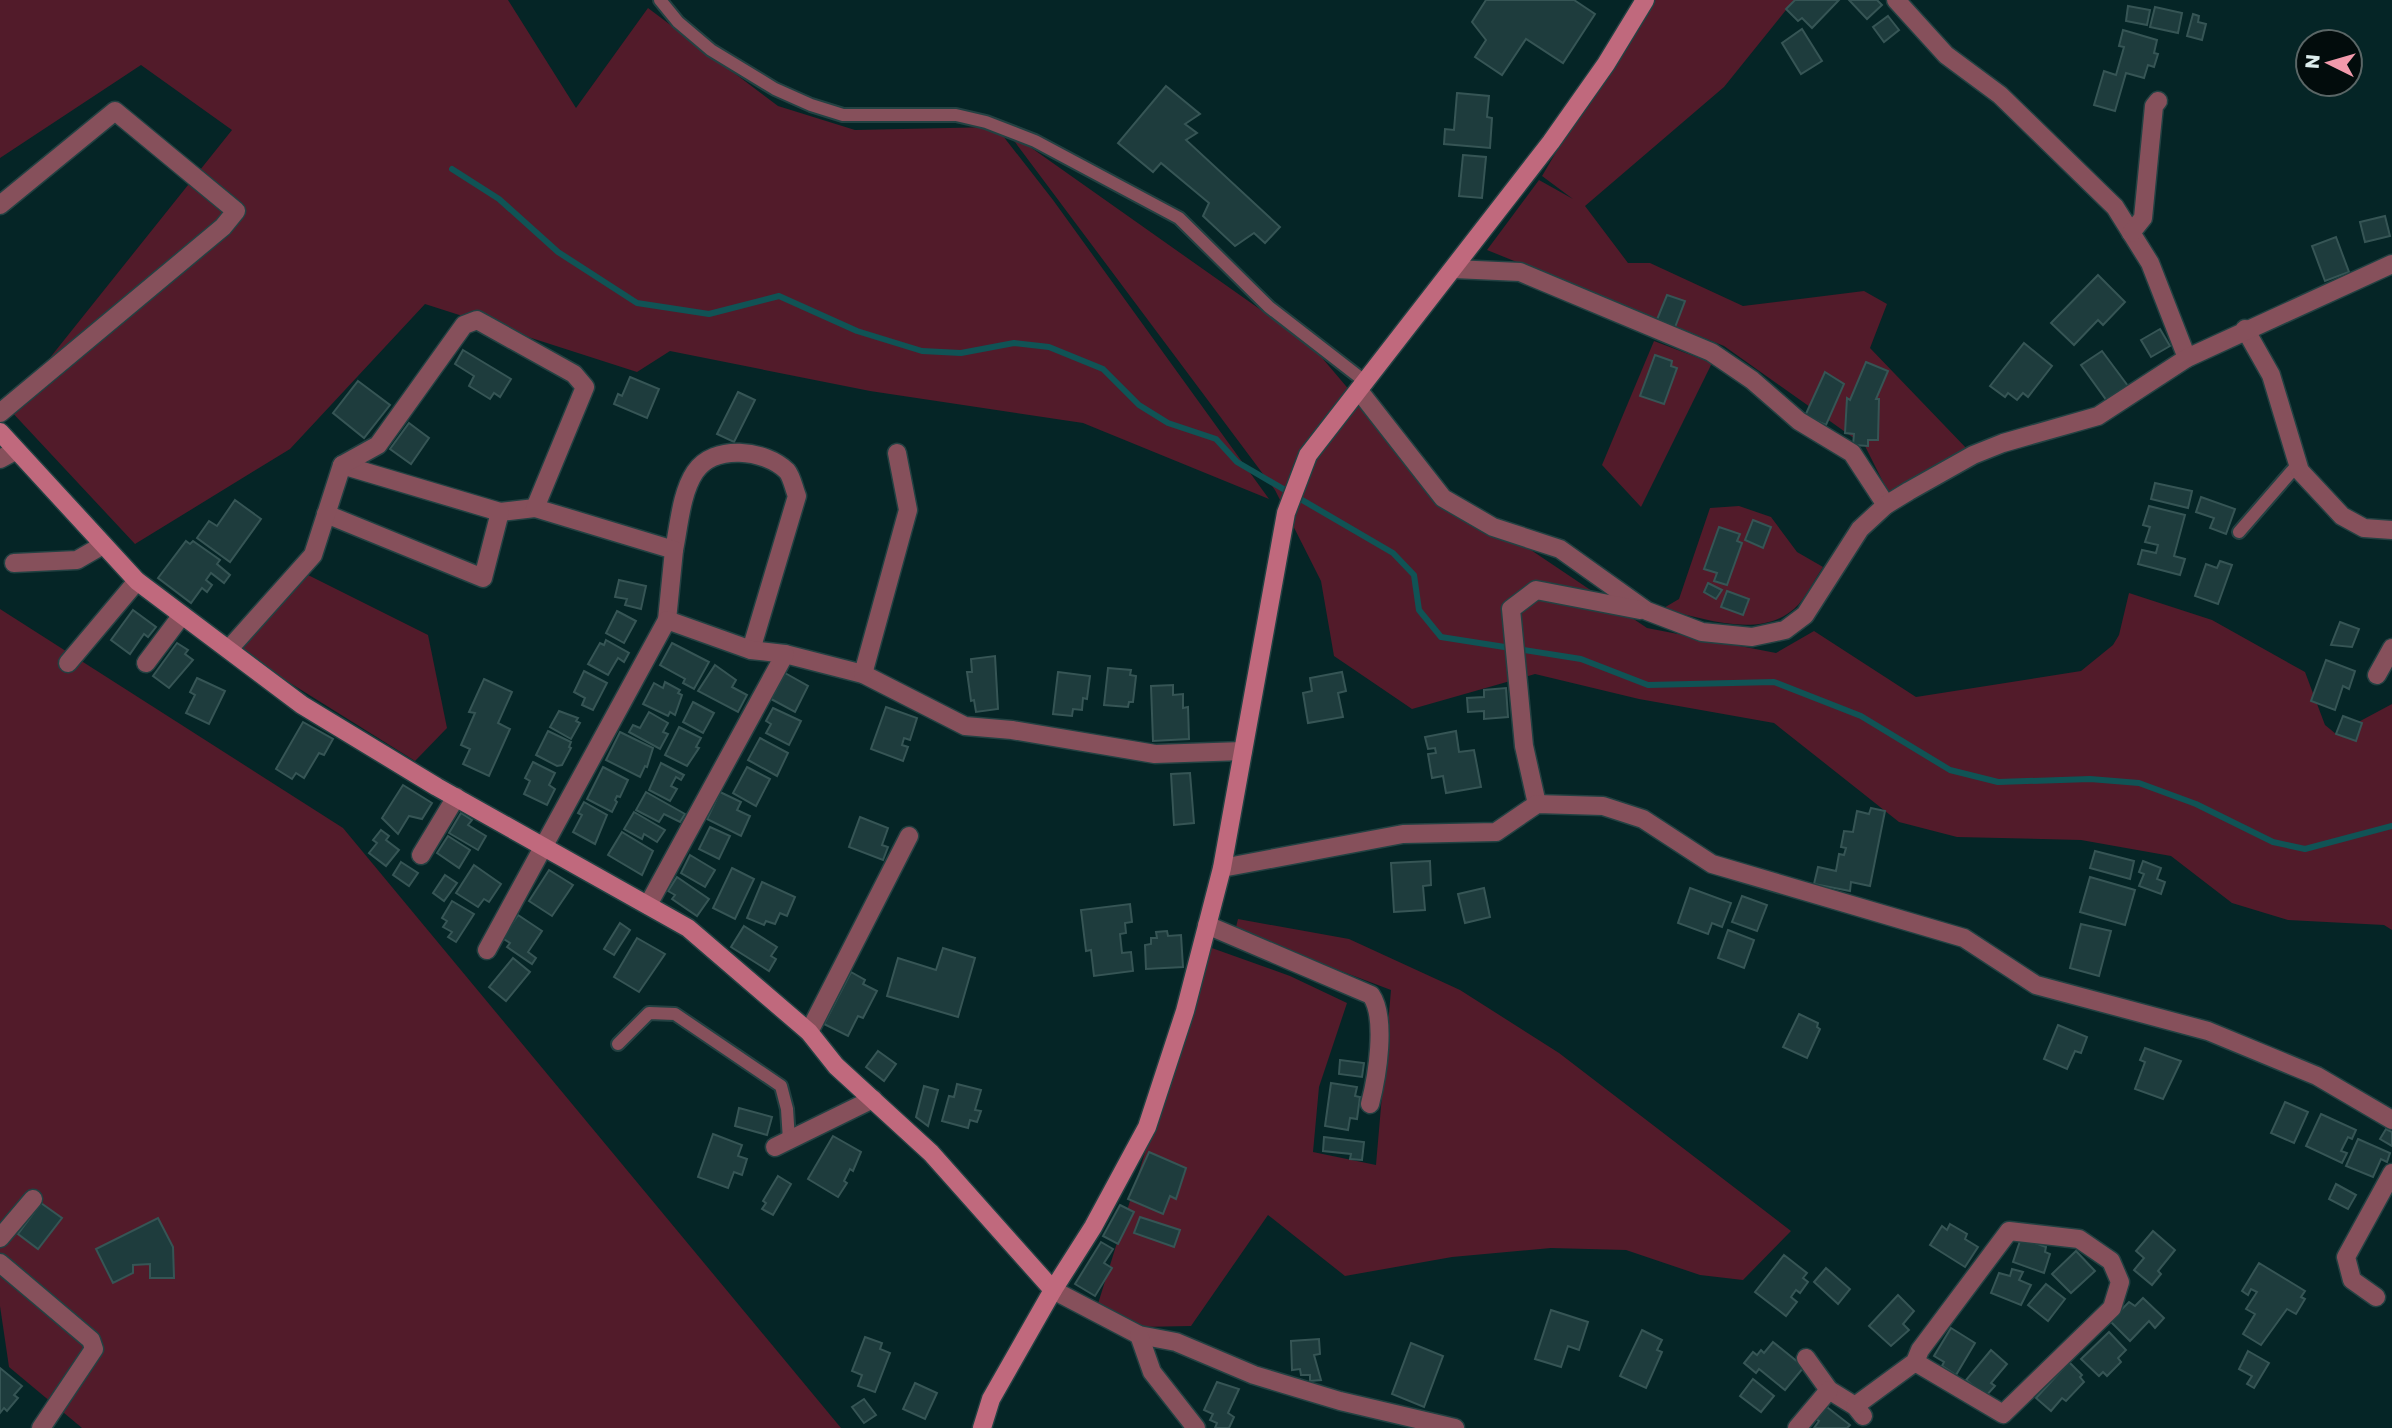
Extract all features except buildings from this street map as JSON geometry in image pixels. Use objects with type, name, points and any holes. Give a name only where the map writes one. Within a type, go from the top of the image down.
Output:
[{"type":"street","points":[[982,1428],[991,1399],[1053,1290],[1093,1227],[1147,1127],[1185,1011],[1222,868],[1286,513],[1308,455],[1454,269],[1606,64],[1645,0]]},
{"type":"street","points":[[1896,0],[1946,55],[2000,95],[2115,207],[2150,263],[2187,358]]},
{"type":"street","points":[[2131,233],[2143,218],[2154,106],[2158,101]]},
{"type":"street","points":[[0,205],[115,111],[236,211],[223,227],[0,413]]},
{"type":"street","points":[[1537,804],[1524,746],[1520,681],[1511,608],[1536,590],[1647,611],[1702,632],[1752,637],[1784,630],[1805,615],[1860,529],[1886,505],[1973,455],[2003,443],[2098,416],[2187,358],[2245,329],[2392,264]]},
{"type":"street","points":[[1454,269],[1520,272],[1711,352],[1752,380],[1799,421],[1852,453],[1886,505]]},
{"type":"street","points":[[229,649],[313,555],[342,465],[378,445],[464,325],[477,320],[574,374],[585,387],[535,509]]},
{"type":"street","points":[[2245,329],[2271,375],[2300,471],[2342,516],[2364,528],[2392,530]]},
{"type":"street","points":[[1363,387],[1443,499],[1493,527],[1560,549],[1647,611]]},
{"type":"street","points":[[0,432],[8,455],[137,581],[302,705],[456,797],[688,928],[809,1032],[836,1066],[931,1153],[1053,1290],[1139,1335],[1176,1342],[1254,1375],[1340,1401],[1455,1428]]},
{"type":"street","points":[[487,950],[667,620],[674,550],[682,506],[694,473],[706,461],[735,451],[764,458],[787,472],[797,496],[751,650]]},
{"type":"street","points":[[863,674],[908,510],[897,453]]},
{"type":"street","points":[[342,465],[500,512],[535,509],[674,550]]},
{"type":"street","points":[[326,514],[483,578],[500,512]]},
{"type":"street","points":[[14,564],[77,560],[103,545]]},
{"type":"street","points":[[68,663],[137,581]]},
{"type":"street","points":[[146,663],[182,615]]},
{"type":"street","points":[[667,620],[751,650],[785,654],[863,674],[965,726],[1013,730],[1155,754],[1243,751]]},
{"type":"street","points":[[2376,675],[2392,648]]},
{"type":"street","points":[[648,905],[785,654]]},
{"type":"street","points":[[421,856],[456,797]]},
{"type":"street","points":[[1222,868],[1403,834],[1496,832],[1537,804],[1603,806],[1643,819],[1712,864],[1964,938],[2036,985],[2208,1031],[2317,1076],[2392,1120]]},
{"type":"street","points":[[809,1032],[909,836]]},
{"type":"street","points":[[1207,925],[1371,995],[1378,1006],[1377,1077],[1370,1104]]},
{"type":"street","points":[[782,1143],[873,1099]]},
{"type":"street","points":[[2376,1297],[2352,1280],[2346,1257],[2392,1173]]},
{"type":"street","points":[[0,1238],[33,1199]]},
{"type":"street","points":[[1806,1358],[1829,1390],[1859,1411],[1915,1362],[1920,1350],[2009,1231],[2079,1239],[2111,1261],[2120,1282],[2112,1308],[2003,1413],[1915,1362]]},
{"type":"street","points":[[0,1263],[91,1340],[94,1349],[41,1428]]},
{"type":"street","points":[[1139,1335],[1152,1372],[1196,1428]]},
{"type":"street","points":[[1797,1428],[1829,1390]]},
{"type":"lane","points":[[660,0],[678,22],[711,50],[775,89],[811,105],[843,115],[956,115],[986,122],[1035,141],[1180,218],[1269,307],[1363,387]]},
{"type":"lane","points":[[2239,533],[2298,464]]},
{"type":"lane","points":[[618,1044],[649,1013],[675,1014],[781,1086],[787,1109],[782,1143]]},
{"type":"shaded area","points":[[0,0],[508,0],[576,108],[648,8],[778,106],[855,130],[996,127],[1053,200],[1269,499],[1083,423],[870,391],[670,351],[637,372],[425,304],[290,449],[135,544],[9,409],[232,130],[141,65],[0,158]]},
{"type":"shaded area","points":[[1646,0],[1794,0],[1724,87],[1585,206],[1628,263],[1650,263],[1743,306],[1864,291],[1887,304],[1870,348],[1968,450],[1888,492],[1865,446],[1724,346],[1487,250],[1539,180],[1573,199],[1542,176]]},
{"type":"shaded area","points":[[1006,130],[1312,346],[1390,438],[1447,512],[1525,546],[1647,628],[1776,653],[1814,631],[1916,697],[2081,671],[2113,645],[2119,635],[2129,593],[2212,620],[2305,672],[2325,725],[2336,734],[2392,704],[2392,930],[2384,925],[2288,920],[2232,903],[2171,856],[2081,840],[1957,837],[1899,822],[1774,723],[1639,699],[1535,674],[1412,709],[1334,656],[1321,581],[1275,490]]},
{"type":"shaded area","points":[[1654,341],[1712,363],[1641,507],[1602,465]]},
{"type":"shaded area","points":[[1739,506],[1771,517],[1797,552],[1823,567],[1802,600],[1785,615],[1769,622],[1751,625],[1715,621],[1662,609],[1679,599],[1710,508]]},
{"type":"shaded area","points":[[306,574],[428,635],[447,728],[415,761],[237,650]]},
{"type":"shaded area","points":[[0,609],[343,828],[841,1428],[82,1428],[9,1367],[0,1306]]},
{"type":"shaded area","points":[[1238,919],[1349,939],[1460,990],[1559,1053],[1791,1231],[1743,1280],[1700,1275],[1626,1250],[1551,1248],[1452,1257],[1345,1276],[1268,1215],[1191,1326],[1139,1327],[1097,1307],[1209,947],[1290,976],[1347,1003],[1319,1087],[1313,1152],[1376,1165],[1391,990],[1235,931]]},
{"type":"waterway","points":[[452,169],[499,199],[558,252],[637,303],[709,314],[779,296],[857,331],[922,351],[961,353],[1014,343],[1049,347],[1103,369],[1139,405],[1168,423],[1216,439],[1237,462],[1393,553],[1414,575],[1419,610],[1441,637],[1581,659],[1648,685],[1774,682],[1861,716],[1950,770],[1998,782],[2090,779],[2139,783],[2196,804],[2273,842],[2305,849],[2392,826]]}]
